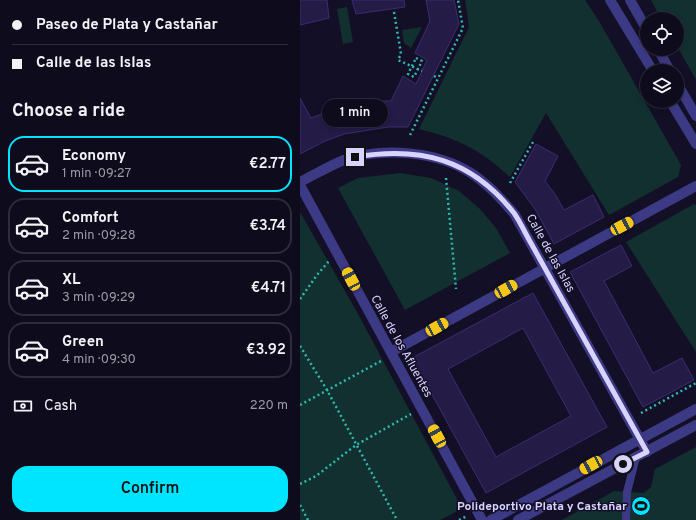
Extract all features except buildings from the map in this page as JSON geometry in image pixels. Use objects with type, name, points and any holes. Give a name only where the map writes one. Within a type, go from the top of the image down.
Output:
[{"type":"street","points":[[610,0],[649,64]]},
{"type":"street","points":[[630,0],[640,18]]},
{"type":"street","points":[[684,95],[696,116]]},
{"type":"street","points":[[674,108],[696,144]]},
{"type":"street","name":"Calle de las Islas","points":[[300,183],[342,161],[355,157],[392,153],[417,154],[437,158],[470,173],[492,190],[515,215],[647,452]]},
{"type":"street","name":"Calle de los Afluentes","points":[[300,183],[387,356],[482,520]]},
{"type":"street","points":[[387,356],[545,267],[696,186]]},
{"type":"street","points":[[491,520],[696,409]]},
{"type":"street","points":[[518,520],[647,452],[696,424]]},
{"type":"lane","points":[[626,520],[627,492],[636,457]]},
{"type":"path","points":[[410,135],[463,28],[458,0]]},
{"type":"path","points":[[394,12],[401,54],[398,60],[422,71]]},
{"type":"path","points":[[416,58],[422,61],[414,77],[408,74],[412,66],[416,58]]},
{"type":"path","points":[[434,76],[438,78]]},
{"type":"path","points":[[510,183],[533,142]]},
{"type":"path","points":[[446,178],[456,289]]},
{"type":"path","points":[[300,298],[329,261]]},
{"type":"path","points":[[300,346],[327,390],[397,520]]},
{"type":"path","points":[[300,405],[387,356]]},
{"type":"path","points":[[641,413],[696,383]]},
{"type":"path","points":[[300,484],[316,476],[356,445],[413,413]]},
{"type":"path","points":[[300,505],[308,520]]},
{"type":"path","points":[[459,520],[468,516]]},
{"type":"green space","points":[[465,0],[585,0],[599,21],[640,93],[640,108],[649,108],[681,165],[678,177],[609,215],[546,113],[510,177],[499,167],[468,146],[446,137],[419,129],[469,27]]},
{"type":"green space","points":[[651,0],[696,0],[696,80],[683,56],[684,56],[684,12],[657,12]]},
{"type":"green space","points":[[347,7],[353,42],[343,44],[337,9]]},
{"type":"green space","points":[[422,27],[411,48],[404,43],[402,30]]},
{"type":"green space","points":[[400,173],[431,178],[459,191],[480,209],[496,228],[510,253],[405,310],[338,188],[358,178]]},
{"type":"green space","points":[[694,204],[696,205],[696,352],[626,242]]},
{"type":"green space","points":[[300,212],[358,314],[458,501],[456,512],[440,520],[300,520]]},
{"type":"green space","name":"Polideportivo Plata y Castañar","points":[[696,447],[696,520],[562,520],[614,491],[644,493],[651,487],[655,469]]},
{"type":"place","name":"Polideportivo Plata y Castañar","points":[[641,506]]},
{"type":"route","points":[[355,157],[392,153],[417,154],[437,158],[470,173],[492,190],[503,201],[515,215],[647,452],[623,464]]}]
